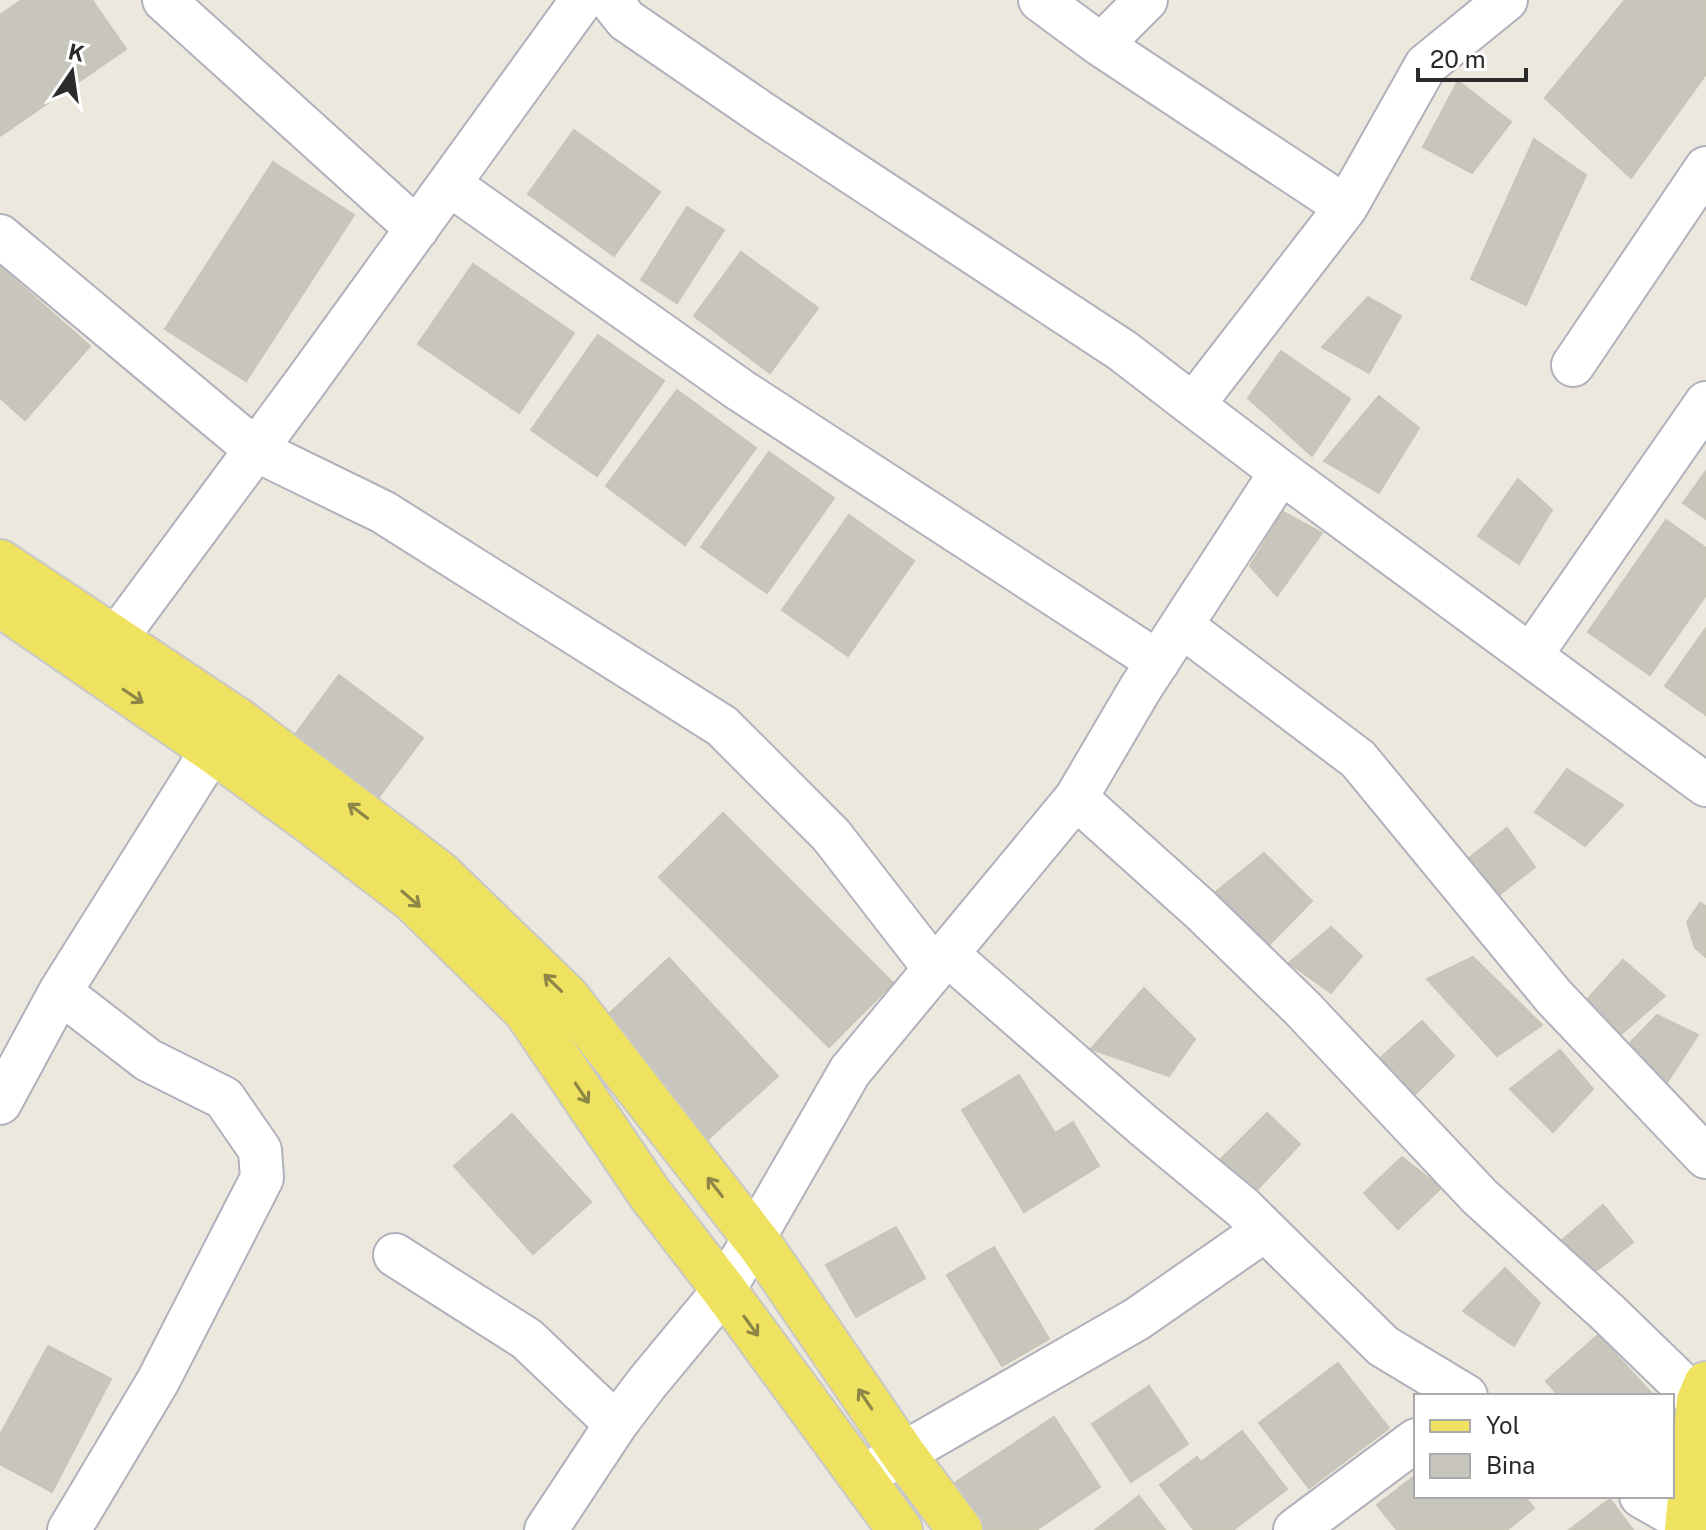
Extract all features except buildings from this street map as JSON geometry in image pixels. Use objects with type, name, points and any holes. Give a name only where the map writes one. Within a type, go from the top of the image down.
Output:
[{"type":"main road","points":[[0,562],[212,750],[413,900],[526,1011],[650,1194],[900,1530]]},
{"type":"main road","points":[[0,604],[239,721],[439,873],[567,997],[754,1238],[903,1454],[960,1530]]},
{"type":"main road","points":[[1688,1526],[1704,1398]]},
{"type":"street","points":[[164,0],[417,229]]},
{"type":"street","points":[[105,654],[582,0]]},
{"type":"street","points":[[610,0],[626,20],[763,114],[1123,351],[1281,472],[1706,785]]},
{"type":"street","points":[[1040,0],[1101,45],[1346,207]]},
{"type":"street","points":[[1101,45],[1146,0]]},
{"type":"street","points":[[1193,405],[1346,207],[1426,65],[1506,0]]},
{"type":"street","points":[[1573,365],[1706,168]]},
{"type":"street","points":[[449,184],[740,390],[1158,662]]},
{"type":"street","points":[[0,236],[256,450],[383,512],[722,726],[831,835],[941,962],[1243,1208],[1383,1346],[1463,1394]]},
{"type":"street","points":[[1531,655],[1706,403]]},
{"type":"street","points":[[546,1530],[616,1424],[724,1290],[850,1071],[1076,798],[1140,689],[1281,472]]},
{"type":"street","points":[[1182,626],[1358,759],[1554,997],[1706,1157]]},
{"type":"street","points":[[0,1103],[60,992],[212,750]]},
{"type":"street","points":[[1076,798],[1201,910],[1302,1008],[1480,1197],[1704,1398]]},
{"type":"street","points":[[60,992],[148,1060],[224,1098],[260,1150],[262,1178],[158,1381],[69,1530]]},
{"type":"street","points":[[862,1477],[1137,1319],[1265,1230]]},
{"type":"street","points":[[395,1255],[527,1339],[616,1424]]},
{"type":"street","points":[[1295,1530],[1414,1441]]},
{"type":"street","points":[[1644,1498],[1688,1526]]}]
